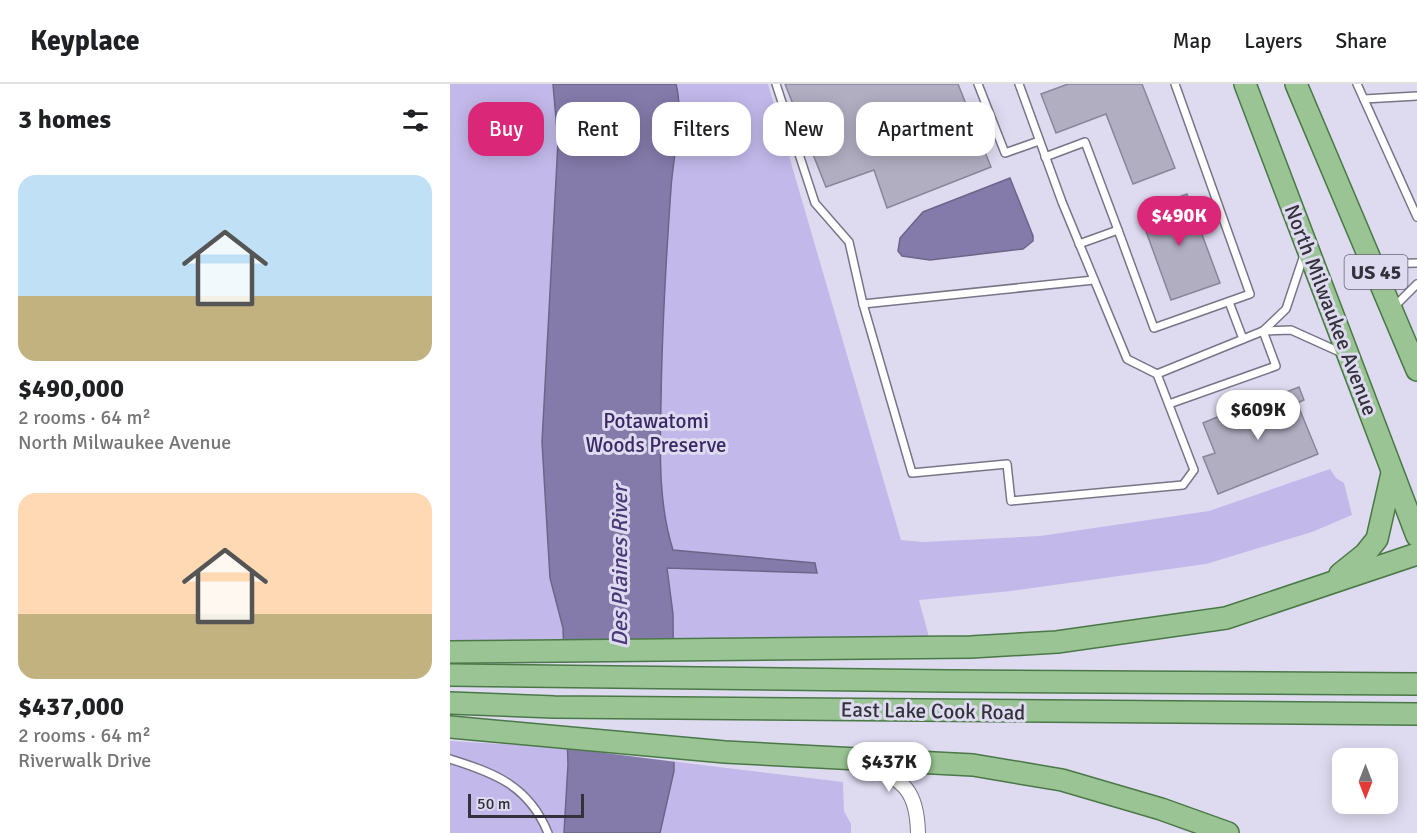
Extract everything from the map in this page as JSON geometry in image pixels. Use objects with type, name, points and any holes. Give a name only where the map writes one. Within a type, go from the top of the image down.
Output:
[{"type":"main road","name":"North Milwaukee Avenue","points":[[1245,84],[1417,536]]},
{"type":"main road","name":"US 45","points":[[1296,84],[1417,370]]},
{"type":"main road","points":[[1324,585],[1365,554],[1377,539],[1392,473]]},
{"type":"main road","points":[[450,651],[971,647],[1057,642],[1226,618],[1417,554]]},
{"type":"main road","name":"East Lake Cook Road","points":[[450,675],[1417,684]]},
{"type":"main road","name":"East Lake Cook Road","points":[[450,703],[691,709],[1417,714]]},
{"type":"main road","points":[[450,728],[691,748],[973,765],[1062,780],[1161,809],[1228,833]]},
{"type":"street","points":[[859,758],[899,780],[910,795],[917,812],[918,833]]},
{"type":"lane","points":[[776,84],[815,203],[849,242],[863,304],[912,473],[1007,464],[1011,501],[1183,485],[1194,470],[1157,374],[1127,358],[1079,244],[1018,84]]},
{"type":"lane","points":[[978,84],[1005,153],[1039,141]]},
{"type":"lane","points":[[1045,157],[1085,142],[1154,328],[1250,294],[1175,84]]},
{"type":"lane","points":[[1357,84],[1417,217]]},
{"type":"lane","points":[[1364,99],[1417,96]]},
{"type":"lane","points":[[1079,244],[1118,230]]},
{"type":"lane","points":[[1263,331],[1286,309],[1306,247]]},
{"type":"lane","points":[[1372,264],[1417,263]]},
{"type":"lane","points":[[863,304],[1094,280]]},
{"type":"lane","points":[[1392,310],[1417,284]]},
{"type":"lane","points":[[1229,302],[1243,339]]},
{"type":"lane","points":[[1157,374],[1263,331],[1291,330],[1348,356]]},
{"type":"lane","points":[[1169,404],[1276,366],[1263,331]]},
{"type":"lane","points":[[450,759],[501,777],[519,790],[539,812],[548,833]]},
{"type":"green space","name":"Potawatomi Woods Preserve","points":[[450,84],[768,84],[773,102],[763,102],[763,156],[789,156],[901,540],[923,542],[1040,536],[1209,511],[1330,469],[1336,478],[1344,483],[1352,515],[1312,532],[1206,564],[1011,591],[919,600],[930,641],[555,640],[547,645],[450,646]]},
{"type":"green space","points":[[450,741],[554,747],[843,782],[844,811],[851,824],[851,833],[450,833]]},
{"type":"water","name":"Des Plaines River","points":[[553,84],[676,84],[678,102],[652,102],[652,156],[674,156],[666,268],[660,439],[662,495],[673,550],[815,563],[817,573],[667,568],[673,614],[674,771],[660,833],[564,833],[568,764],[563,628],[550,578],[542,442],[557,156],[640,156],[640,102],[556,102],[556,119]]},
{"type":"water","points":[[1010,178],[1033,236],[1033,241],[1023,249],[930,260],[902,256],[898,251],[900,238],[923,212]]},
{"type":"pier","points":[[561,640],[676,640],[677,762],[565,748]]},
{"type":"building","points":[[785,84],[958,84],[965,102],[856,102],[856,156],[987,156],[991,167],[887,208],[874,170],[826,187],[814,156],[844,156],[844,102],[792,102]]},
{"type":"building","points":[[1068,84],[1142,84],[1175,168],[1133,184],[1106,114],[1056,133],[1041,94]]},
{"type":"building","points":[[1187,194],[1220,283],[1171,300],[1139,212]]},
{"type":"building","points":[[1299,387],[1304,400],[1297,403],[1318,454],[1218,494],[1203,457],[1215,453],[1203,423],[1263,398],[1266,400]]}]
